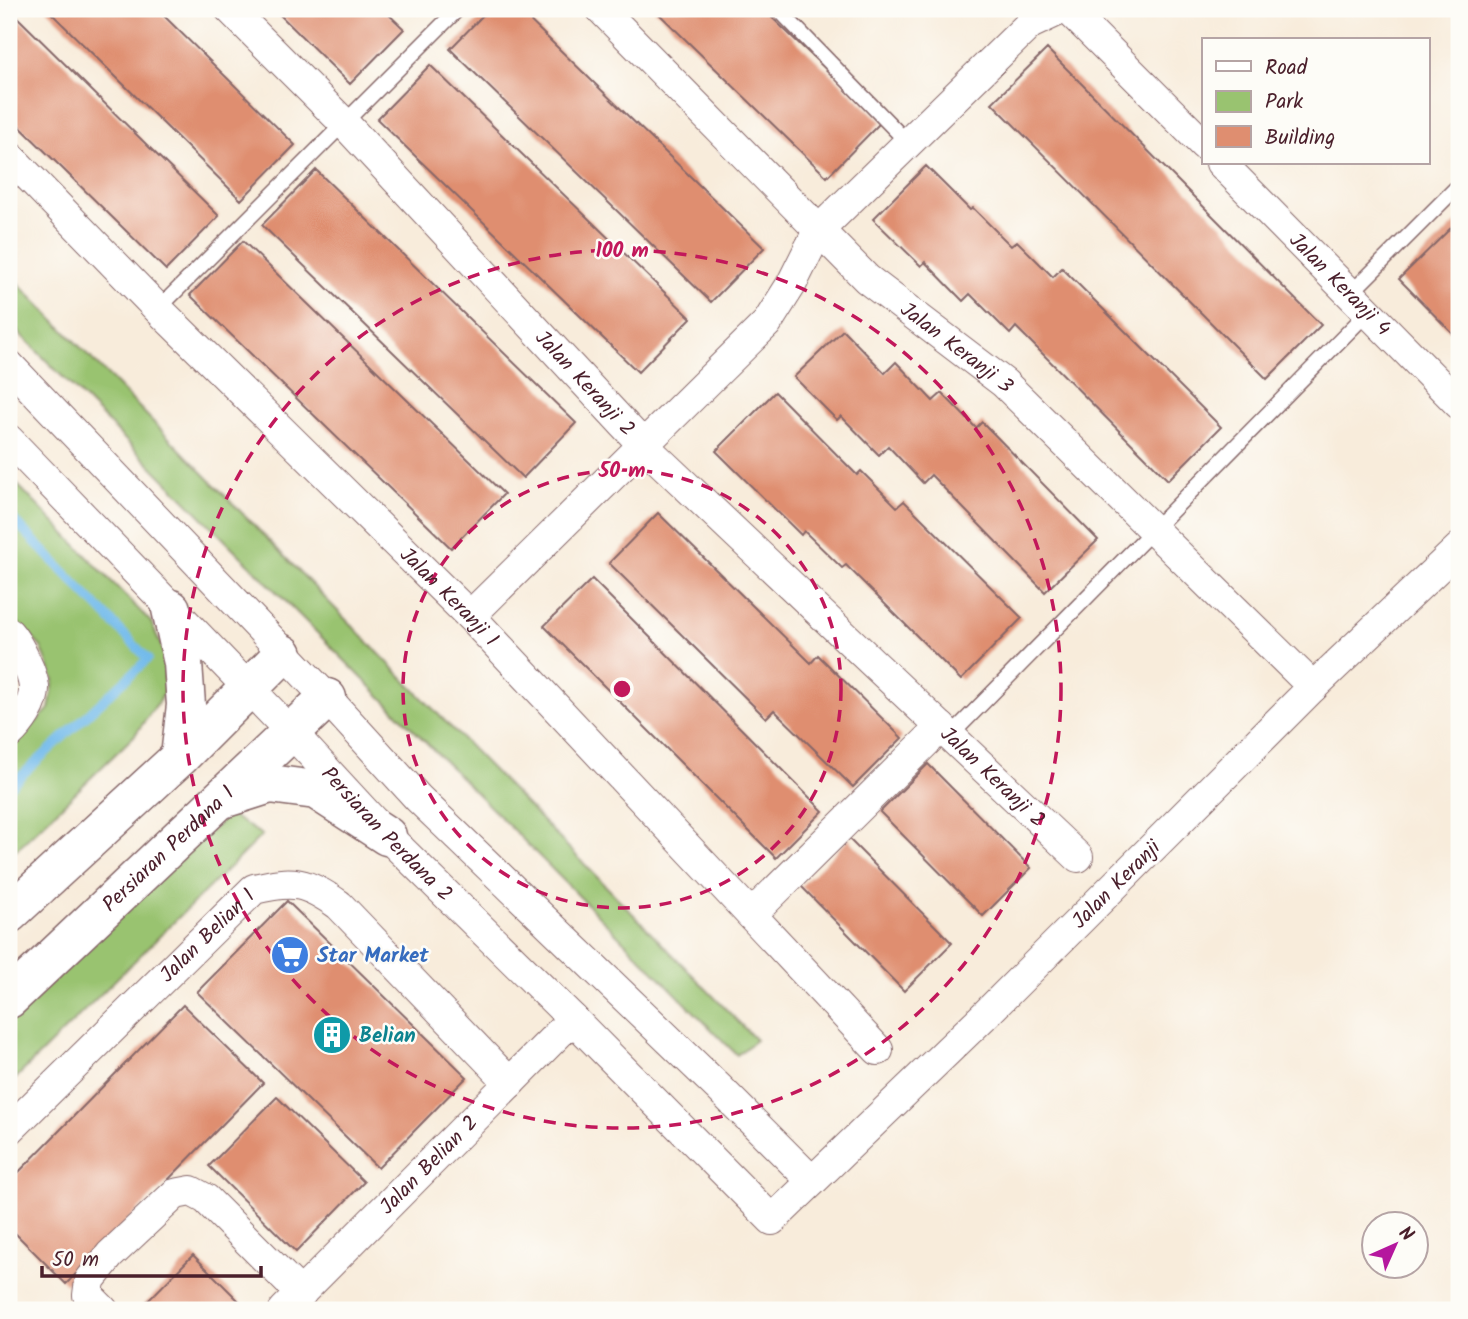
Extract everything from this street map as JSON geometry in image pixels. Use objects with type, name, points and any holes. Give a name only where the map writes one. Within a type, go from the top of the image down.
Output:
[{"type":"street","name":"Jalan Keranji 2","points":[[230,9],[344,123],[644,446],[1078,857]]},
{"type":"street","name":"Jalan Keranji 3","points":[[601,9],[867,279],[1004,383],[1313,687]]},
{"type":"street","points":[[470,616],[766,323],[791,285],[818,231],[1030,24],[1062,9]]},
{"type":"street","points":[[1068,9],[1202,143]]},
{"type":"street","name":"Jalan Keranji 1","points":[[9,156],[158,309],[470,616],[878,1050]]},
{"type":"street","name":"Jalan Keranji 4","points":[[1223,164],[1459,404]]},
{"type":"street","points":[[9,365],[418,797],[812,1181]]},
{"type":"street","name":"Persiaran Perdana 2","points":[[9,440],[292,733],[387,836],[772,1220]]},
{"type":"street","name":"Jalan Keranji","points":[[772,1220],[986,1014],[1313,687],[1459,548]]},
{"type":"street","points":[[171,609],[183,663],[186,705],[180,757]]},
{"type":"street","points":[[9,633],[18,643],[34,688],[23,721],[9,734]]},
{"type":"street","points":[[9,914],[180,757],[283,654]]},
{"type":"street","name":"Persiaran Perdana 1","points":[[9,999],[327,698]]},
{"type":"street","points":[[752,914],[946,732]]},
{"type":"street","points":[[221,800],[270,784],[316,790],[387,836]]},
{"type":"street","name":"Jalan Belian 1","points":[[9,1130],[254,889],[281,882],[314,888],[339,905],[510,1083]]},
{"type":"street","name":"Jalan Belian 2","points":[[293,1302],[573,1019]]},
{"type":"street","points":[[88,1305],[90,1280],[110,1255],[175,1194],[191,1191],[205,1199],[229,1221],[293,1302]]},
{"type":"lane","points":[[158,309],[458,9]]},
{"type":"lane","points":[[778,9],[909,144]]},
{"type":"lane","points":[[946,732],[1154,529],[1360,302],[1459,185]]},
{"type":"green space","points":[[9,274],[756,1040],[737,1055],[9,323]]},
{"type":"green space","points":[[9,476],[151,622],[165,655],[164,694],[134,736],[9,857],[9,749],[49,709],[54,680],[41,647],[9,613]]},
{"type":"green space","points":[[229,814],[262,835],[9,1085],[9,1021]]},
{"type":"building","points":[[9,9],[219,216],[166,270],[9,116]]},
{"type":"building","points":[[47,9],[157,9],[295,145],[241,200]]},
{"type":"building","points":[[274,9],[383,9],[404,29],[350,84]]},
{"type":"building","points":[[489,9],[518,9],[764,248],[711,302],[450,49]]},
{"type":"building","points":[[654,9],[763,9],[881,122],[827,177]]},
{"type":"building","points":[[1047,49],[1321,325],[1267,379],[992,103]]},
{"type":"building","points":[[430,65],[691,318],[638,372],[377,119]]},
{"type":"building","points":[[926,166],[1011,246],[1017,241],[1053,277],[1062,268],[1221,427],[1168,480],[1016,327],[1010,334],[970,294],[963,301],[925,262],[921,266],[873,219]]},
{"type":"building","points":[[316,170],[576,423],[523,478],[262,225]]},
{"type":"building","points":[[1459,220],[1459,340],[1399,279]]},
{"type":"building","points":[[243,241],[504,494],[451,548],[190,295]]},
{"type":"building","points":[[843,330],[885,373],[896,362],[933,401],[942,393],[976,428],[982,422],[1098,540],[1045,592],[931,475],[923,483],[888,446],[879,455],[841,416],[837,420],[794,377]]},
{"type":"building","points":[[775,392],[857,475],[861,471],[897,507],[904,501],[1022,618],[961,680],[846,565],[842,568],[804,531],[801,535],[716,451]]},
{"type":"building","points":[[658,513],[811,663],[818,655],[902,738],[853,787],[774,710],[766,718],[609,563]]},
{"type":"building","points":[[592,579],[823,811],[776,858],[544,626]]},
{"type":"building","points":[[928,764],[1031,868],[983,916],[880,812]]},
{"type":"building","points":[[849,839],[952,943],[904,991],[801,886]]},
{"type":"building","name":"Belian","points":[[287,901],[467,1077],[378,1168],[197,992]]},
{"type":"building","points":[[183,1005],[263,1083],[66,1284],[9,1227],[9,1182]]},
{"type":"building","points":[[277,1097],[364,1182],[296,1252],[209,1166]]},
{"type":"building","points":[[193,1255],[240,1302],[231,1310],[139,1310]]},
{"type":"waterway","points":[[9,515],[148,659],[9,787]]},
{"type":"place","name":"Star Market","points":[[290,955]]},
{"type":"place","name":"Belian","points":[[332,1035]]}]
